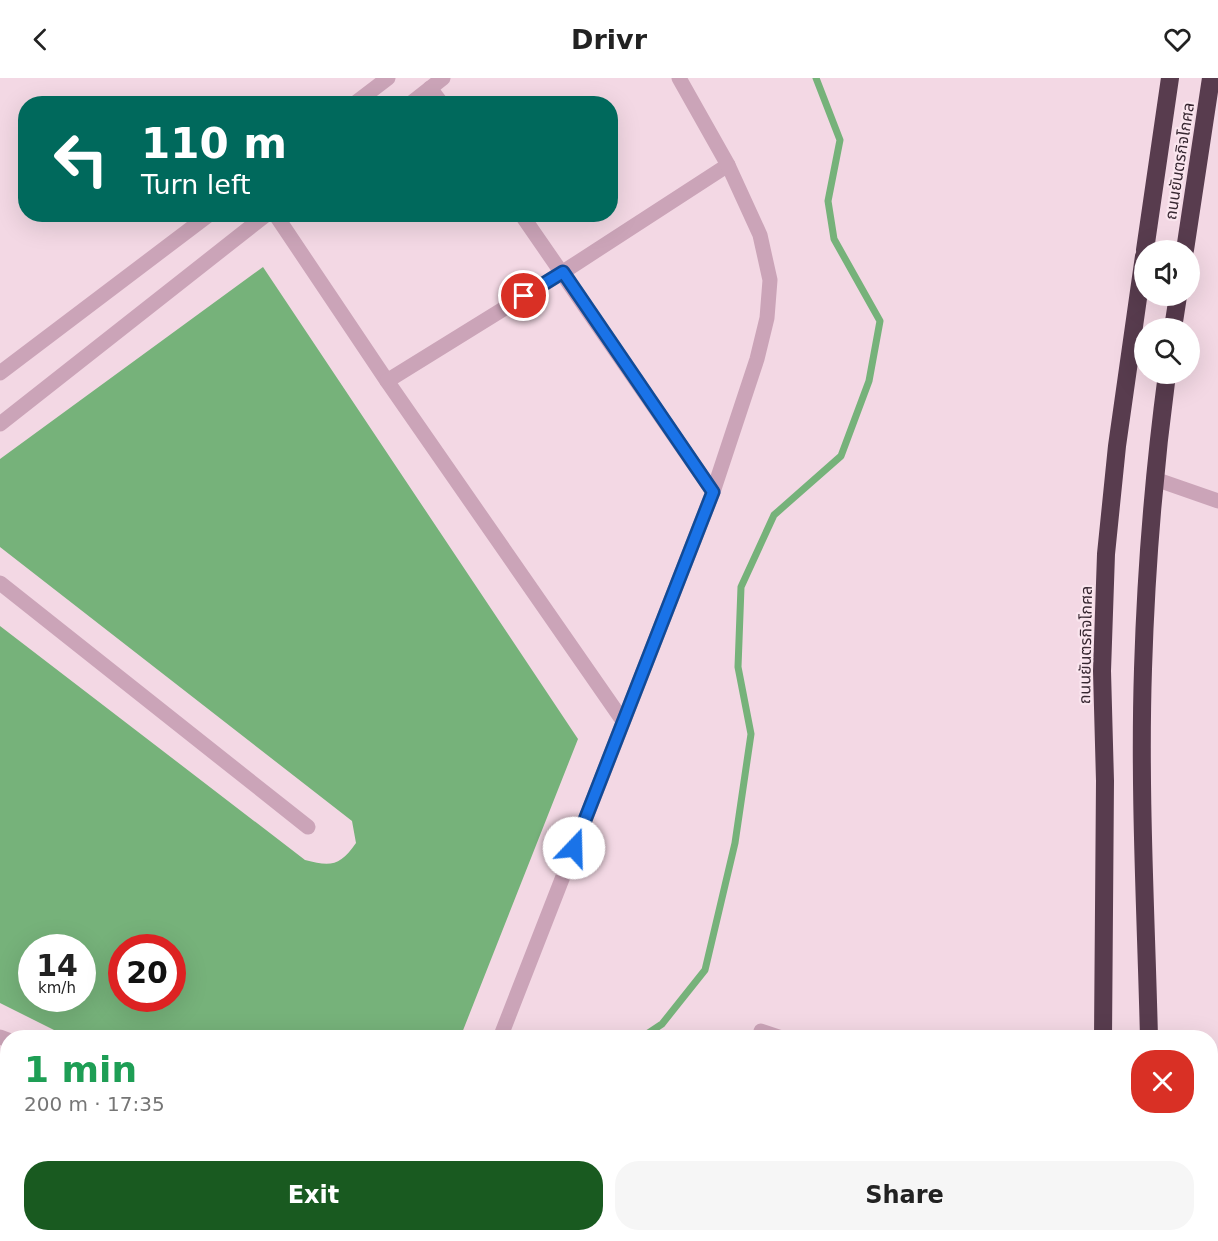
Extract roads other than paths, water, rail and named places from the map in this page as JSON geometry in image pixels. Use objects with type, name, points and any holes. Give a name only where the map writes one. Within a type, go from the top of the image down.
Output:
[{"type":"highway","name":"ถนนยันตรกิจโกศล","points":[[1146,240],[1170,78]]},
{"type":"highway","name":"ถนนยันตรกิจโกศล","points":[[1187,240],[1211,78]]},
{"type":"highway","name":"ถนนยันตรกิจโกศล","points":[[1103,1030],[1105,781],[1102,671],[1106,554],[1117,446],[1137,306]]},
{"type":"highway","points":[[1149,1030],[1142,714],[1145,615],[1155,479],[1166,384]]},
{"type":"street","points":[[364,96],[388,78]]},
{"type":"street","points":[[420,96],[443,78]]},
{"type":"street","points":[[503,1030],[713,492],[757,359],[767,318],[770,280],[760,235],[728,165],[679,78]]},
{"type":"street","points":[[430,88],[436,96]]},
{"type":"street","points":[[387,381],[563,272],[728,165]]},
{"type":"street","points":[[0,373],[199,222]]},
{"type":"street","points":[[0,424],[257,222]]},
{"type":"street","points":[[280,222],[387,381],[623,721]]},
{"type":"street","points":[[527,222],[713,492]]},
{"type":"street","points":[[1155,479],[1218,501]]},
{"type":"street","points":[[0,583],[308,826]]},
{"type":"waterway","points":[[653,1030],[662,1024],[705,970],[735,843],[751,734],[738,667],[741,587],[774,515],[841,456],[869,381],[880,321],[834,239],[828,201],[840,140],[816,78]]}]
